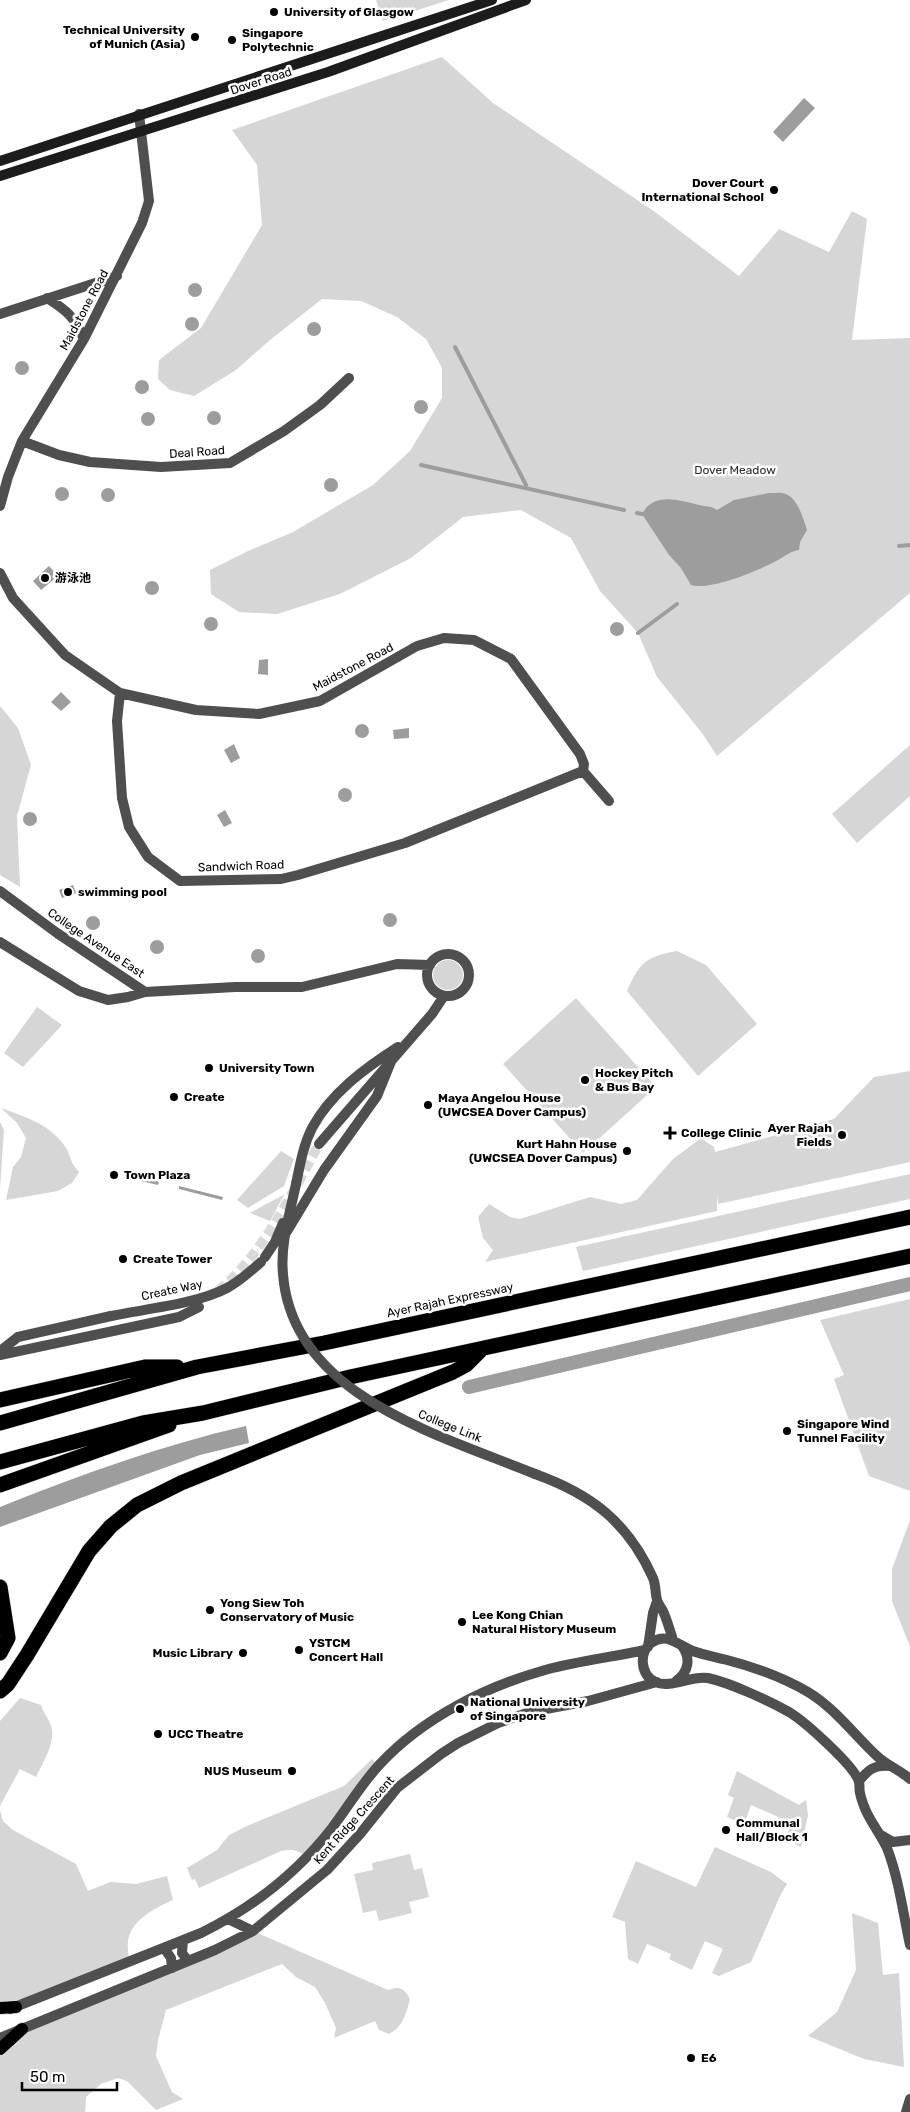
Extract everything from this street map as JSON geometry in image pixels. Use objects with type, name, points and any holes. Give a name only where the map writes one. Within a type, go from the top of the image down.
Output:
[{"type":"highway","name":"Ayer Rajah Expressway","points":[[0,1423],[197,1367],[324,1343],[910,1217]]},
{"type":"highway","points":[[0,1462],[143,1423],[203,1413],[350,1377],[910,1256]]},
{"type":"highway","points":[[0,1691],[8,1684],[27,1655],[89,1551],[111,1526],[137,1505],[181,1483],[459,1370],[472,1360],[480,1350]]},
{"type":"highway","points":[[0,1400],[145,1367],[197,1367]]},
{"type":"highway","points":[[0,1485],[203,1413]]},
{"type":"highway","points":[[0,1587],[8,1638],[0,1653]]},
{"type":"main road","points":[[0,2008],[16,2007]]},
{"type":"main road","points":[[0,2049],[22,2029]]},
{"type":"street","name":"Dover Road","points":[[0,161],[139,114],[379,39],[492,0]]},
{"type":"street","name":"Dover Road","points":[[0,176],[328,72],[526,0]]},
{"type":"street","name":"Maidstone Road","points":[[0,506],[8,477],[22,441],[84,339],[142,223],[149,201],[139,114]]},
{"type":"street","points":[[0,314],[117,276]]},
{"type":"street","points":[[48,298],[70,314],[76,321],[84,339]]},
{"type":"street","name":"Deal Road","points":[[22,441],[60,455],[90,462],[161,468],[230,463],[284,431],[320,405],[348,378]]},
{"type":"street","name":"Maidstone Road","points":[[0,573],[13,598],[65,655],[120,693],[196,710],[259,714],[320,700],[417,646],[444,638],[474,640],[511,659],[580,754],[584,764],[583,770]]},
{"type":"street","name":"Sandwich Road","points":[[120,693],[117,722],[119,756],[122,798],[129,827],[148,858],[180,881],[282,879],[298,875],[405,843],[583,770]]},
{"type":"street","points":[[583,770],[609,801]]},
{"type":"street","name":"College Avenue East","points":[[0,891],[57,933],[145,992]]},
{"type":"street","name":"College Avenue East","points":[[0,942],[79,991],[108,1000],[145,992]]},
{"type":"street","points":[[450,955],[460,958],[466,967],[468,978],[462,990],[450,996],[444,996],[432,989],[429,984],[428,971],[430,965],[438,957],[450,955]]},
{"type":"street","points":[[145,992],[242,987],[302,987],[397,964],[430,965]]},
{"type":"street","points":[[319,1144],[432,1014],[444,996]]},
{"type":"street","name":"College Link","points":[[410,1040],[365,1068],[329,1104],[312,1128],[302,1155],[282,1254],[285,1291],[293,1319],[309,1347],[325,1366],[356,1394],[406,1421],[554,1481],[591,1500],[614,1518],[640,1553],[654,1580],[657,1601],[677,1642]]},
{"type":"street","name":"College Link","points":[[286,1234],[324,1170],[361,1119],[381,1087],[392,1059]]},
{"type":"street","name":"Create Way","points":[[0,1351],[18,1337],[201,1298],[226,1289],[244,1278],[263,1260],[280,1230],[286,1207],[296,1184]]},
{"type":"street","name":"Create Way","points":[[0,1355],[179,1317],[198,1306]]},
{"type":"street","name":"College Link","points":[[646,1649],[657,1601]]},
{"type":"street","name":"Kent Ridge Crescent","points":[[0,2012],[164,1948],[228,1920],[276,1886],[306,1858],[332,1828],[378,1765],[428,1722],[472,1698],[547,1670],[646,1649],[661,1639],[677,1642]]},
{"type":"street","points":[[669,1684],[680,1678],[687,1668],[687,1656],[677,1642]]},
{"type":"street","points":[[677,1642],[693,1651],[754,1668],[809,1692],[847,1722],[872,1751],[910,1779]]},
{"type":"street","points":[[646,1649],[642,1661],[645,1671],[657,1682]]},
{"type":"street","name":"Kent Ridge Crescent","points":[[0,2038],[215,1950],[252,1931],[327,1870],[360,1834],[397,1788],[446,1750],[498,1723],[530,1712],[597,1699],[657,1682],[669,1684],[692,1678],[707,1678],[768,1702],[790,1713],[819,1734],[859,1781],[860,1794],[867,1814],[881,1835],[895,1873],[910,1945]]},
{"type":"street","points":[[859,1781],[869,1769],[879,1765],[890,1766]]},
{"type":"street","points":[[881,1835],[893,1842],[910,1840]]},
{"type":"street","points":[[228,1920],[252,1931]]},
{"type":"street","points":[[183,1940],[182,1953],[188,1961]]},
{"type":"street","points":[[164,1948],[172,1958],[172,1968]]},
{"type":"street","points":[[906,2112],[910,2099]]},
{"type":"green space","points":[[376,0],[449,0],[383,21]]},
{"type":"green space","name":"Dover Meadow","points":[[442,57],[493,103],[655,212],[739,276],[779,229],[829,252],[852,211],[867,219],[852,340],[910,338],[910,593],[717,756],[702,733],[657,677],[638,633],[600,591],[571,538],[521,510],[463,517],[411,558],[340,594],[277,614],[239,612],[211,594],[210,570],[293,532],[373,485],[410,451],[442,398],[442,368],[426,339],[397,317],[361,301],[322,299],[236,370],[194,396],[170,390],[158,379],[159,360],[201,328],[262,225],[257,165],[232,130]]},
{"type":"green space","points":[[0,706],[18,728],[31,765],[17,816],[20,887],[0,875]]},
{"type":"green space","points":[[910,745],[910,796],[857,843],[832,814]]},
{"type":"green space","points":[[677,951],[706,965],[757,1024],[698,1076],[627,991],[636,973],[645,962]]},
{"type":"green space","points":[[448,960],[454,961],[462,969],[462,981],[454,989],[448,990],[442,989],[434,981],[433,975],[434,969],[442,961]]},
{"type":"green space","name":"Hockey Pitch & Bus Bay","points":[[576,998],[656,1087],[583,1153],[503,1064]]},
{"type":"green space","points":[[37,1007],[62,1025],[23,1067],[4,1053]]},
{"type":"green space","points":[[910,1071],[910,1162],[718,1204],[717,1194],[717,1211],[485,1262],[493,1250],[483,1238],[478,1217],[489,1204],[510,1217],[520,1219],[590,1197],[621,1204],[637,1200],[673,1159],[701,1138],[714,1147],[715,1152],[834,1119],[874,1077]]},
{"type":"green space","points":[[1,1108],[36,1122],[58,1137],[66,1148],[73,1165],[79,1172],[72,1183],[58,1191],[6,1200],[13,1167],[21,1157],[26,1138],[17,1123]]},
{"type":"green space","points":[[0,1122],[4,1130],[0,1189]]},
{"type":"green space","points":[[281,1151],[294,1159],[284,1186],[248,1208],[237,1200]]},
{"type":"green space","points":[[910,1174],[910,1199],[583,1271],[576,1247]]},
{"type":"green space","points":[[285,1193],[270,1221],[250,1213],[283,1195]]},
{"type":"green space","points":[[910,1299],[910,1491],[869,1476],[834,1379],[844,1375],[820,1320]]},
{"type":"green space","points":[[910,1520],[910,1647],[892,1601],[892,1569]]},
{"type":"green space","points":[[20,1698],[41,1705],[52,1729],[51,1743],[36,1777],[20,1769],[0,1806],[0,1721]]},
{"type":"green space","points":[[372,1759],[378,1765],[306,1858],[295,1850],[281,1851],[199,1888],[195,1879],[192,1880],[187,1868],[217,1850],[229,1835],[344,1786]]},
{"type":"green space","points":[[737,1771],[799,1805],[806,1800],[808,1815],[801,1847],[785,1839],[792,1823],[751,1805],[744,1825],[727,1817],[734,1798],[728,1795]]},
{"type":"green space","points":[[0,1810],[3,1821],[13,1830],[76,1864],[88,1891],[110,1882],[136,1884],[167,1876],[173,1900],[152,1911],[134,1927],[128,1941],[129,1961],[0,2008]]},
{"type":"green space","points":[[715,1847],[771,1872],[787,1884],[751,1962],[719,1976],[712,1973],[723,1949],[705,1941],[692,1970],[669,1959],[671,1954],[647,1944],[638,1964],[628,1959],[625,1922],[612,1917],[636,1861],[696,1887]]},
{"type":"green space","points":[[410,1854],[414,1870],[422,1868],[429,1897],[409,1902],[412,1913],[379,1921],[376,1910],[363,1913],[354,1874],[373,1870],[372,1863]]},
{"type":"green space","points":[[852,1913],[878,1923],[883,1975],[899,1973],[904,2067],[864,2059],[808,2036],[837,2012],[856,1970]]},
{"type":"green space","points":[[253,1931],[388,1990],[399,1988],[404,1990],[410,1999],[401,2024],[389,2034],[379,2030],[375,2021],[334,2038],[336,2028],[325,2003],[315,1987],[296,1977],[282,1964],[166,2010],[156,2056],[172,2092],[183,2099],[156,2110],[127,2081],[118,2078],[101,2084],[86,2097],[85,2112],[0,2112],[0,2049],[12,2037]]},
{"type":"shaded area","points":[[804,98],[815,108],[783,142],[773,132]]},
{"type":"shaded area","points":[[192,283],[198,283],[202,290],[198,297],[192,297],[188,293],[188,287]]},
{"type":"shaded area","points":[[189,317],[195,317],[199,324],[195,331],[189,331],[185,327],[185,321]]},
{"type":"shaded area","points":[[311,322],[317,322],[321,329],[317,336],[311,336],[307,332],[307,326]]},
{"type":"shaded area","points":[[19,361],[25,361],[29,368],[25,375],[19,375],[15,371],[15,365]]},
{"type":"shaded area","points":[[139,380],[145,380],[149,387],[145,394],[139,394],[135,390],[135,384]]},
{"type":"shaded area","points":[[418,400],[424,400],[428,407],[424,414],[418,414],[414,410],[414,404]]},
{"type":"shaded area","points":[[211,411],[217,411],[221,418],[217,425],[211,425],[207,421],[207,415]]},
{"type":"shaded area","points":[[145,412],[151,412],[155,419],[151,426],[145,426],[141,422],[141,416]]},
{"type":"shaded area","points":[[328,478],[334,478],[338,485],[334,492],[328,492],[324,488],[324,482]]},
{"type":"shaded area","points":[[59,487],[65,487],[69,494],[65,501],[59,501],[55,497],[55,491]]},
{"type":"shaded area","points":[[105,488],[111,488],[115,495],[111,502],[105,502],[101,498],[101,492]]},
{"type":"shaded area","points":[[769,493],[780,493],[790,496],[800,509],[807,530],[800,542],[799,550],[748,574],[710,585],[691,585],[642,514],[647,507],[660,500],[683,501],[717,510],[734,500]]},
{"type":"shaded area","name":"游泳池","points":[[49,566],[58,576],[41,590],[33,581]]},
{"type":"shaded area","points":[[149,581],[155,581],[159,588],[155,595],[149,595],[145,591],[145,585]]},
{"type":"shaded area","points":[[208,617],[214,617],[218,624],[214,631],[208,631],[204,627],[204,621]]},
{"type":"shaded area","points":[[614,622],[620,622],[624,629],[620,636],[614,636],[610,632],[610,626]]},
{"type":"shaded area","points":[[268,659],[268,675],[258,674],[259,660]]},
{"type":"shaded area","points":[[61,692],[71,702],[61,711],[51,702]]},
{"type":"shaded area","points":[[359,724],[365,724],[369,731],[365,738],[359,738],[355,734],[355,728]]},
{"type":"shaded area","points":[[409,728],[409,738],[394,739],[393,730]]},
{"type":"shaded area","points":[[234,744],[240,758],[231,763],[224,750]]},
{"type":"shaded area","points":[[345,788],[350,790],[352,795],[350,800],[345,802],[340,800],[338,795],[340,790]]},
{"type":"shaded area","points":[[225,810],[232,823],[224,827],[217,815]]},
{"type":"shaded area","points":[[27,812],[33,812],[37,819],[33,826],[27,826],[23,822],[23,816]]},
{"type":"shaded area","name":"swimming pool","points":[[73,885],[76,893],[62,898],[59,890]]},
{"type":"shaded area","points":[[387,913],[393,913],[397,920],[393,927],[387,927],[383,923],[383,917]]},
{"type":"shaded area","points":[[90,916],[96,916],[100,923],[96,930],[90,930],[86,926],[86,920]]},
{"type":"shaded area","points":[[154,940],[160,940],[164,947],[160,954],[154,954],[150,950],[150,944]]},
{"type":"shaded area","points":[[255,949],[261,949],[265,956],[261,963],[255,963],[251,959],[251,953]]},
{"type":"shaded area","points":[[129,1174],[159,1182],[158,1185],[128,1178]]},
{"type":"shaded area","points":[[179,1186],[223,1197],[222,1200],[179,1189]]},
{"type":"shaded area","points":[[246,1426],[249,1443],[200,1455],[0,1527],[0,1507],[121,1462],[183,1442]]},
{"type":"waterway","points":[[455,347],[526,485]]},
{"type":"waterway","points":[[421,465],[624,510]]},
{"type":"waterway","points":[[637,513],[642,514]]},
{"type":"waterway","points":[[899,546],[910,545]]},
{"type":"waterway","points":[[638,633],[677,604]]},
{"type":"waterway","points":[[469,1387],[910,1284]]},
{"type":"tunnel","points":[[218,1291],[249,1260],[263,1242],[319,1144]]},
{"type":"place","name":"University of Glasgow","points":[[274,12]]},
{"type":"place","name":"Technical University of Munich (Asia)","points":[[195,37]]},
{"type":"place","name":"Singapore Polytechnic","points":[[232,40]]},
{"type":"place","name":"Dover Court International School","points":[[774,190]]},
{"type":"place","name":"游泳池","points":[[45,578]]},
{"type":"place","name":"swimming pool","points":[[68,892]]},
{"type":"place","name":"University Town","points":[[209,1068]]},
{"type":"place","name":"Hockey Pitch & Bus Bay","points":[[585,1080]]},
{"type":"place","name":"Create","points":[[174,1097]]},
{"type":"place","name":"Maya Angelou House (UWCSEA Dover Campus)","points":[[428,1105]]},
{"type":"place","name":"College Clinic","points":[[670,1133]]},
{"type":"place","name":"Ayer Rajah Fields","points":[[842,1135]]},
{"type":"place","name":"Kurt Hahn House (UWCSEA Dover Campus)","points":[[627,1151]]},
{"type":"place","name":"Town Plaza","points":[[114,1175]]},
{"type":"place","name":"Create Tower","points":[[123,1259]]},
{"type":"place","name":"Singapore Wind Tunnel Facility","points":[[787,1431]]},
{"type":"place","name":"Yong Siew Toh Conservatory of Music","points":[[210,1610]]},
{"type":"place","name":"Lee Kong Chian Natural History Museum","points":[[462,1622]]},
{"type":"place","name":"YSTCM Concert Hall","points":[[299,1650]]},
{"type":"place","name":"Music Library","points":[[243,1653]]},
{"type":"place","name":"National University of Singapore","points":[[460,1709]]},
{"type":"place","name":"UCC Theatre","points":[[158,1734]]},
{"type":"place","name":"NUS Museum","points":[[292,1771]]},
{"type":"place","name":"Communal Hall/Block 1","points":[[726,1830]]},
{"type":"place","name":"E6","points":[[691,2058]]}]
